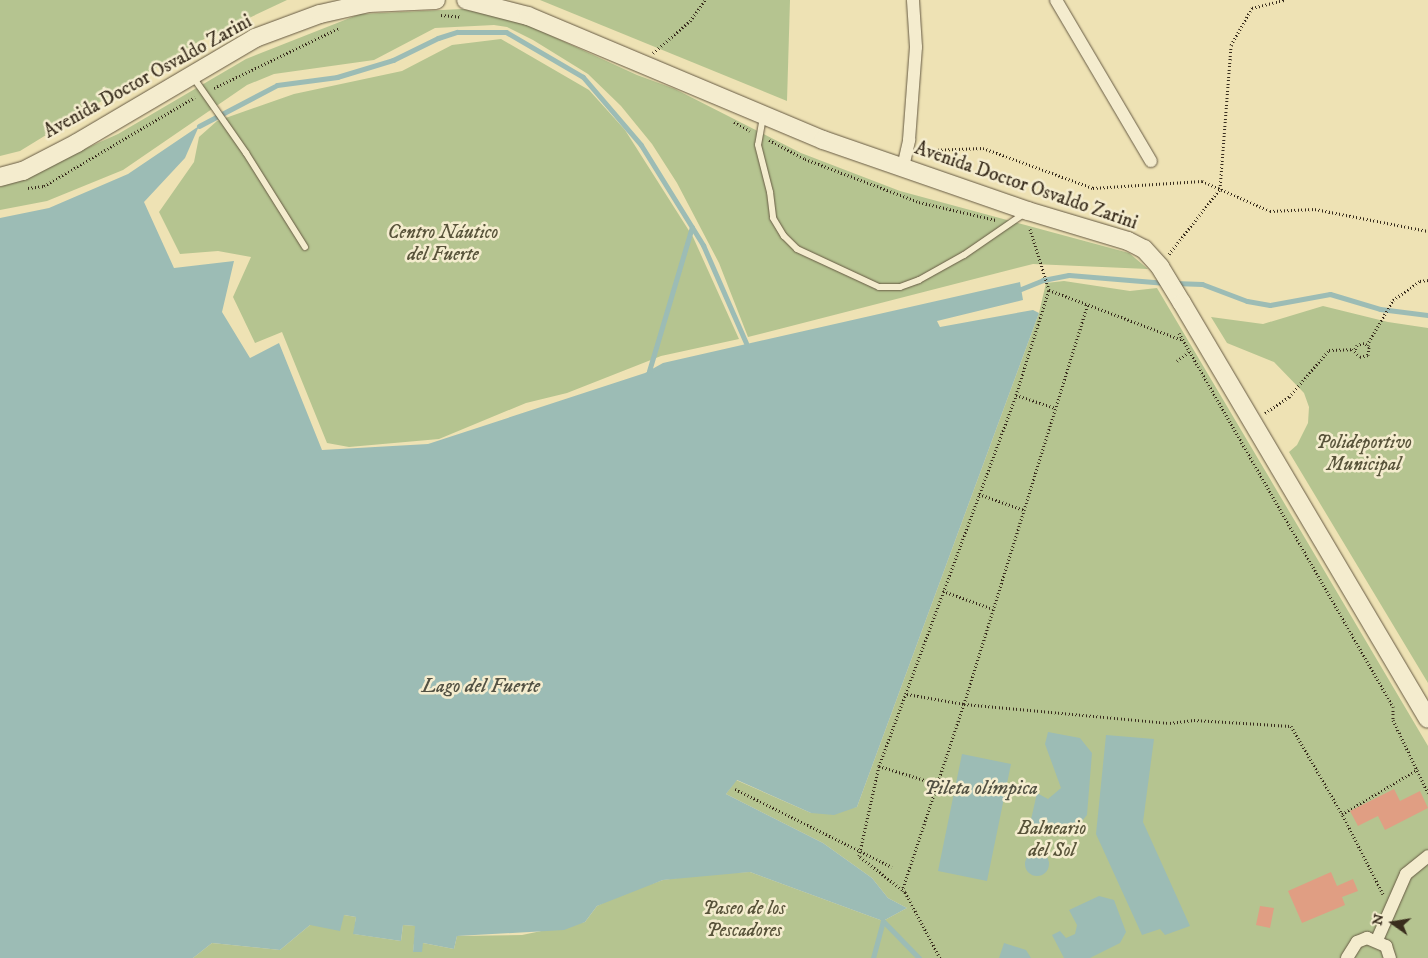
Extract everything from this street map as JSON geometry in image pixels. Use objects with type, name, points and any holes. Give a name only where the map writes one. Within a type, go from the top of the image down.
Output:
[{"type":"main road","name":"Avenida Doctor Osvaldo Zarini","points":[[466,0],[528,16],[763,117],[1028,210],[1128,241],[1144,250],[1160,267],[1182,303],[1428,719]]},
{"type":"main road","name":"Avenida Doctor Osvaldo Zarini","points":[[0,177],[23,170],[77,143],[193,77],[255,38],[320,14],[370,3],[436,7]]},
{"type":"street","points":[[903,167],[909,140],[916,47],[913,0]]},
{"type":"street","points":[[1056,0],[1151,161]]},
{"type":"street","points":[[1377,940],[1406,874],[1428,856]]},
{"type":"street","points":[[1347,958],[1356,942],[1377,940],[1386,946],[1390,958]]},
{"type":"lane","points":[[193,77],[305,247]]},
{"type":"lane","points":[[763,117],[758,145],[770,192],[773,218],[784,236],[797,249],[879,287],[900,286],[919,280],[964,255],[1028,210]]},
{"type":"path","points":[[641,64],[690,21],[705,0]]},
{"type":"path","points":[[1160,267],[1220,190],[1231,45],[1252,8],[1285,0]]},
{"type":"path","points":[[436,7],[466,18]]},
{"type":"path","points":[[18,190],[44,186],[206,95],[343,26]]},
{"type":"path","points":[[728,119],[805,159],[911,199],[1038,231]]},
{"type":"path","points":[[903,167],[931,150],[983,148],[1093,188],[1202,181],[1270,211],[1315,209],[1428,231]]},
{"type":"path","points":[[940,958],[902,891],[859,856],[878,766],[907,694],[1016,395],[1049,290],[1042,259],[1030,229]]},
{"type":"path","points":[[1355,350],[1360,357],[1368,355],[1366,345],[1394,300],[1420,280],[1428,280]]},
{"type":"path","points":[[1049,290],[1088,303],[1182,341]]},
{"type":"path","points":[[902,891],[964,704],[1088,303]]},
{"type":"path","points":[[1177,329],[1182,341],[1393,708],[1393,720],[1428,793]]},
{"type":"path","points":[[1355,350],[1357,345],[1366,345]]},
{"type":"path","points":[[1252,421],[1289,397],[1329,350],[1355,350]]},
{"type":"path","points":[[1016,395],[1056,408]]},
{"type":"path","points":[[979,494],[1024,510]]},
{"type":"path","points":[[943,591],[993,609]]},
{"type":"path","points":[[907,694],[964,704],[1170,723],[1194,720],[1291,726],[1342,814],[1390,910]]},
{"type":"path","points":[[878,766],[937,784]]},
{"type":"path","points":[[1342,814],[1418,769]]},
{"type":"path","points":[[735,789],[892,866]]},
{"type":"green space","points":[[0,0],[287,0],[198,42],[20,151],[0,156]]},
{"type":"green space","points":[[540,0],[790,0],[787,101]]},
{"type":"green space","points":[[462,9],[517,20],[637,75],[675,89],[801,153],[900,191],[1129,253],[1148,269],[1033,264],[748,337],[719,263],[677,183],[652,144],[621,106],[588,74],[533,40],[507,27],[494,25],[435,28],[374,60],[274,74],[247,85],[123,170],[47,201],[0,210],[0,187],[118,134],[246,59],[360,14]]},
{"type":"green space","name":"Centro Náutico del Fuerte","points":[[501,39],[589,90],[625,130],[693,237],[739,339],[661,356],[567,393],[526,403],[439,439],[349,447],[327,443],[282,332],[255,343],[233,297],[251,257],[218,251],[180,254],[159,212],[194,162],[199,137],[217,121],[294,94],[402,71],[452,45]]},
{"type":"green space","points":[[1064,281],[1130,291],[1157,288],[1428,746],[1428,958],[193,958],[212,943],[280,950],[310,925],[344,915],[356,917],[354,934],[401,941],[403,925],[416,926],[413,952],[423,943],[454,949],[457,936],[522,935],[585,922],[597,906],[619,895],[663,880],[706,874],[750,872],[883,921],[907,908],[888,898],[872,878],[823,843],[726,794],[736,780],[811,813],[857,807],[1039,313],[1046,283]]},
{"type":"green space","name":"Polideportivo Municipal","points":[[1323,306],[1388,322],[1428,328],[1428,683],[1289,452],[1297,445],[1308,423],[1309,407],[1304,393],[1274,362],[1227,343],[1211,317],[1263,324]]},
{"type":"water","name":"Lago del Fuerte","points":[[199,126],[185,158],[144,202],[174,268],[234,261],[222,312],[250,358],[279,343],[322,450],[428,444],[645,373],[663,363],[1020,282],[1023,300],[937,321],[940,327],[1033,310],[1039,313],[857,807],[834,815],[811,813],[737,780],[726,794],[823,843],[872,878],[888,898],[907,908],[883,921],[750,872],[663,880],[597,906],[585,922],[564,930],[457,936],[454,949],[423,943],[422,952],[413,952],[415,926],[403,925],[401,941],[353,934],[356,917],[344,915],[340,931],[310,925],[280,950],[212,943],[193,958],[0,958],[0,218],[49,208],[128,174]]},
{"type":"water","points":[[1048,732],[1080,738],[1092,753],[1087,815],[1077,827],[1030,824],[1037,793],[1048,799],[1061,788],[1045,744]]},
{"type":"water","points":[[1106,735],[1154,739],[1143,822],[1190,926],[1165,935],[1160,929],[1142,935],[1096,834]]},
{"type":"water","name":"Pileta olímpica","points":[[962,754],[1011,764],[987,881],[938,871]]},
{"type":"water","points":[[1037,852],[1046,855],[1049,864],[1046,873],[1037,876],[1028,873],[1025,864],[1028,855]]},
{"type":"water","points":[[1099,896],[1114,900],[1126,932],[1120,943],[1090,958],[1064,958],[1052,935],[1060,931],[1066,938],[1075,934],[1077,925],[1069,910]]},
{"type":"water","points":[[1004,943],[1026,950],[1031,958],[999,958]]},
{"type":"building","points":[[1394,789],[1400,801],[1420,791],[1428,808],[1385,830],[1378,816],[1358,826],[1350,811]]},
{"type":"building","points":[[1331,872],[1337,886],[1353,879],[1358,891],[1342,897],[1345,905],[1302,923],[1288,891]]},
{"type":"building","points":[[1260,906],[1274,908],[1270,928],[1256,925]]},
{"type":"waterway","points":[[199,126],[277,85],[337,77],[393,60],[438,38],[457,32],[506,32],[583,77],[641,145],[703,245],[746,343]]},
{"type":"waterway","points":[[649,371],[692,227]]},
{"type":"waterway","points":[[1021,289],[1043,280],[1069,275],[1166,283]]},
{"type":"waterway","points":[[1174,283],[1202,284],[1247,301],[1270,305],[1330,294],[1380,309],[1428,315]]},
{"type":"waterway","points":[[883,921],[919,958]]},
{"type":"waterway","points":[[873,958],[883,921]]},
{"type":"park label","name":"Balneario del Sol","points":[[1052,840]]},
{"type":"park label","name":"Paseo de los Pescadores","points":[[744,920]]}]
